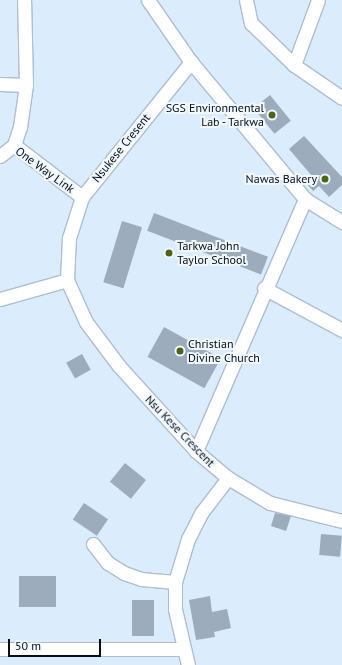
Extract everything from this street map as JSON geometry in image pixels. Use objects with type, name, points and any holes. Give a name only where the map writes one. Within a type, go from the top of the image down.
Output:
[{"type":"street","points":[[14,145],[20,127],[26,85],[24,0]]},
{"type":"street","points":[[148,0],[191,62],[305,198],[342,222]]},
{"type":"street","points":[[246,0],[251,23],[294,65],[342,98]]},
{"type":"street","points":[[294,65],[318,0]]},
{"type":"street","name":"Nsukese Cresent","points":[[82,197],[191,62]]},
{"type":"street","points":[[0,84],[26,85]]},
{"type":"street","name":"One Way Link","points":[[0,156],[14,145],[82,197],[69,238],[67,280]]},
{"type":"street","points":[[196,451],[264,288],[305,198]]},
{"type":"street","points":[[0,299],[67,280]]},
{"type":"street","name":"Nsu Kese Crescent","points":[[67,280],[86,322],[119,366],[196,451],[228,478],[270,503],[342,520]]},
{"type":"street","points":[[264,288],[342,330]]},
{"type":"street","points":[[188,665],[183,649],[175,609],[175,582],[188,539],[202,512],[228,478]]},
{"type":"street","points":[[94,544],[108,563],[124,573],[141,579],[175,582]]},
{"type":"street","points":[[0,649],[183,649]]},
{"type":"building","name":"SGS Environmental Lab - Tarkwa","points":[[270,95],[291,121],[274,134],[254,108]]},
{"type":"building","points":[[304,136],[342,177],[342,185],[329,197],[319,186],[313,191],[305,182],[312,176],[289,149]]},
{"type":"building","points":[[154,213],[268,257],[261,274],[147,231]]},
{"type":"building","points":[[122,221],[142,227],[123,288],[103,282]]},
{"type":"building","points":[[164,327],[221,359],[204,388],[148,357]]},
{"type":"building","points":[[82,354],[91,370],[75,378],[66,363]]},
{"type":"building","points":[[125,463],[146,480],[131,499],[110,482]]},
{"type":"building","points":[[84,503],[108,519],[97,536],[73,520]]},
{"type":"building","points":[[275,513],[291,516],[286,531],[271,526]]},
{"type":"building","points":[[321,534],[342,536],[340,557],[319,555]]},
{"type":"building","points":[[19,576],[56,576],[56,607],[19,607]]},
{"type":"building","points":[[210,596],[212,612],[227,609],[231,628],[214,632],[215,637],[196,640],[189,600]]},
{"type":"building","points":[[132,600],[154,600],[154,636],[132,636]]},
{"type":"place","name":"SGS Environmental Lab - Tarkwa","points":[[272,115]]},
{"type":"place","name":"Nawas Bakery","points":[[325,179]]},
{"type":"place","name":"Tarkwa John Taylor School","points":[[169,253]]},
{"type":"place","name":"Christian Divine Church","points":[[180,351]]}]
